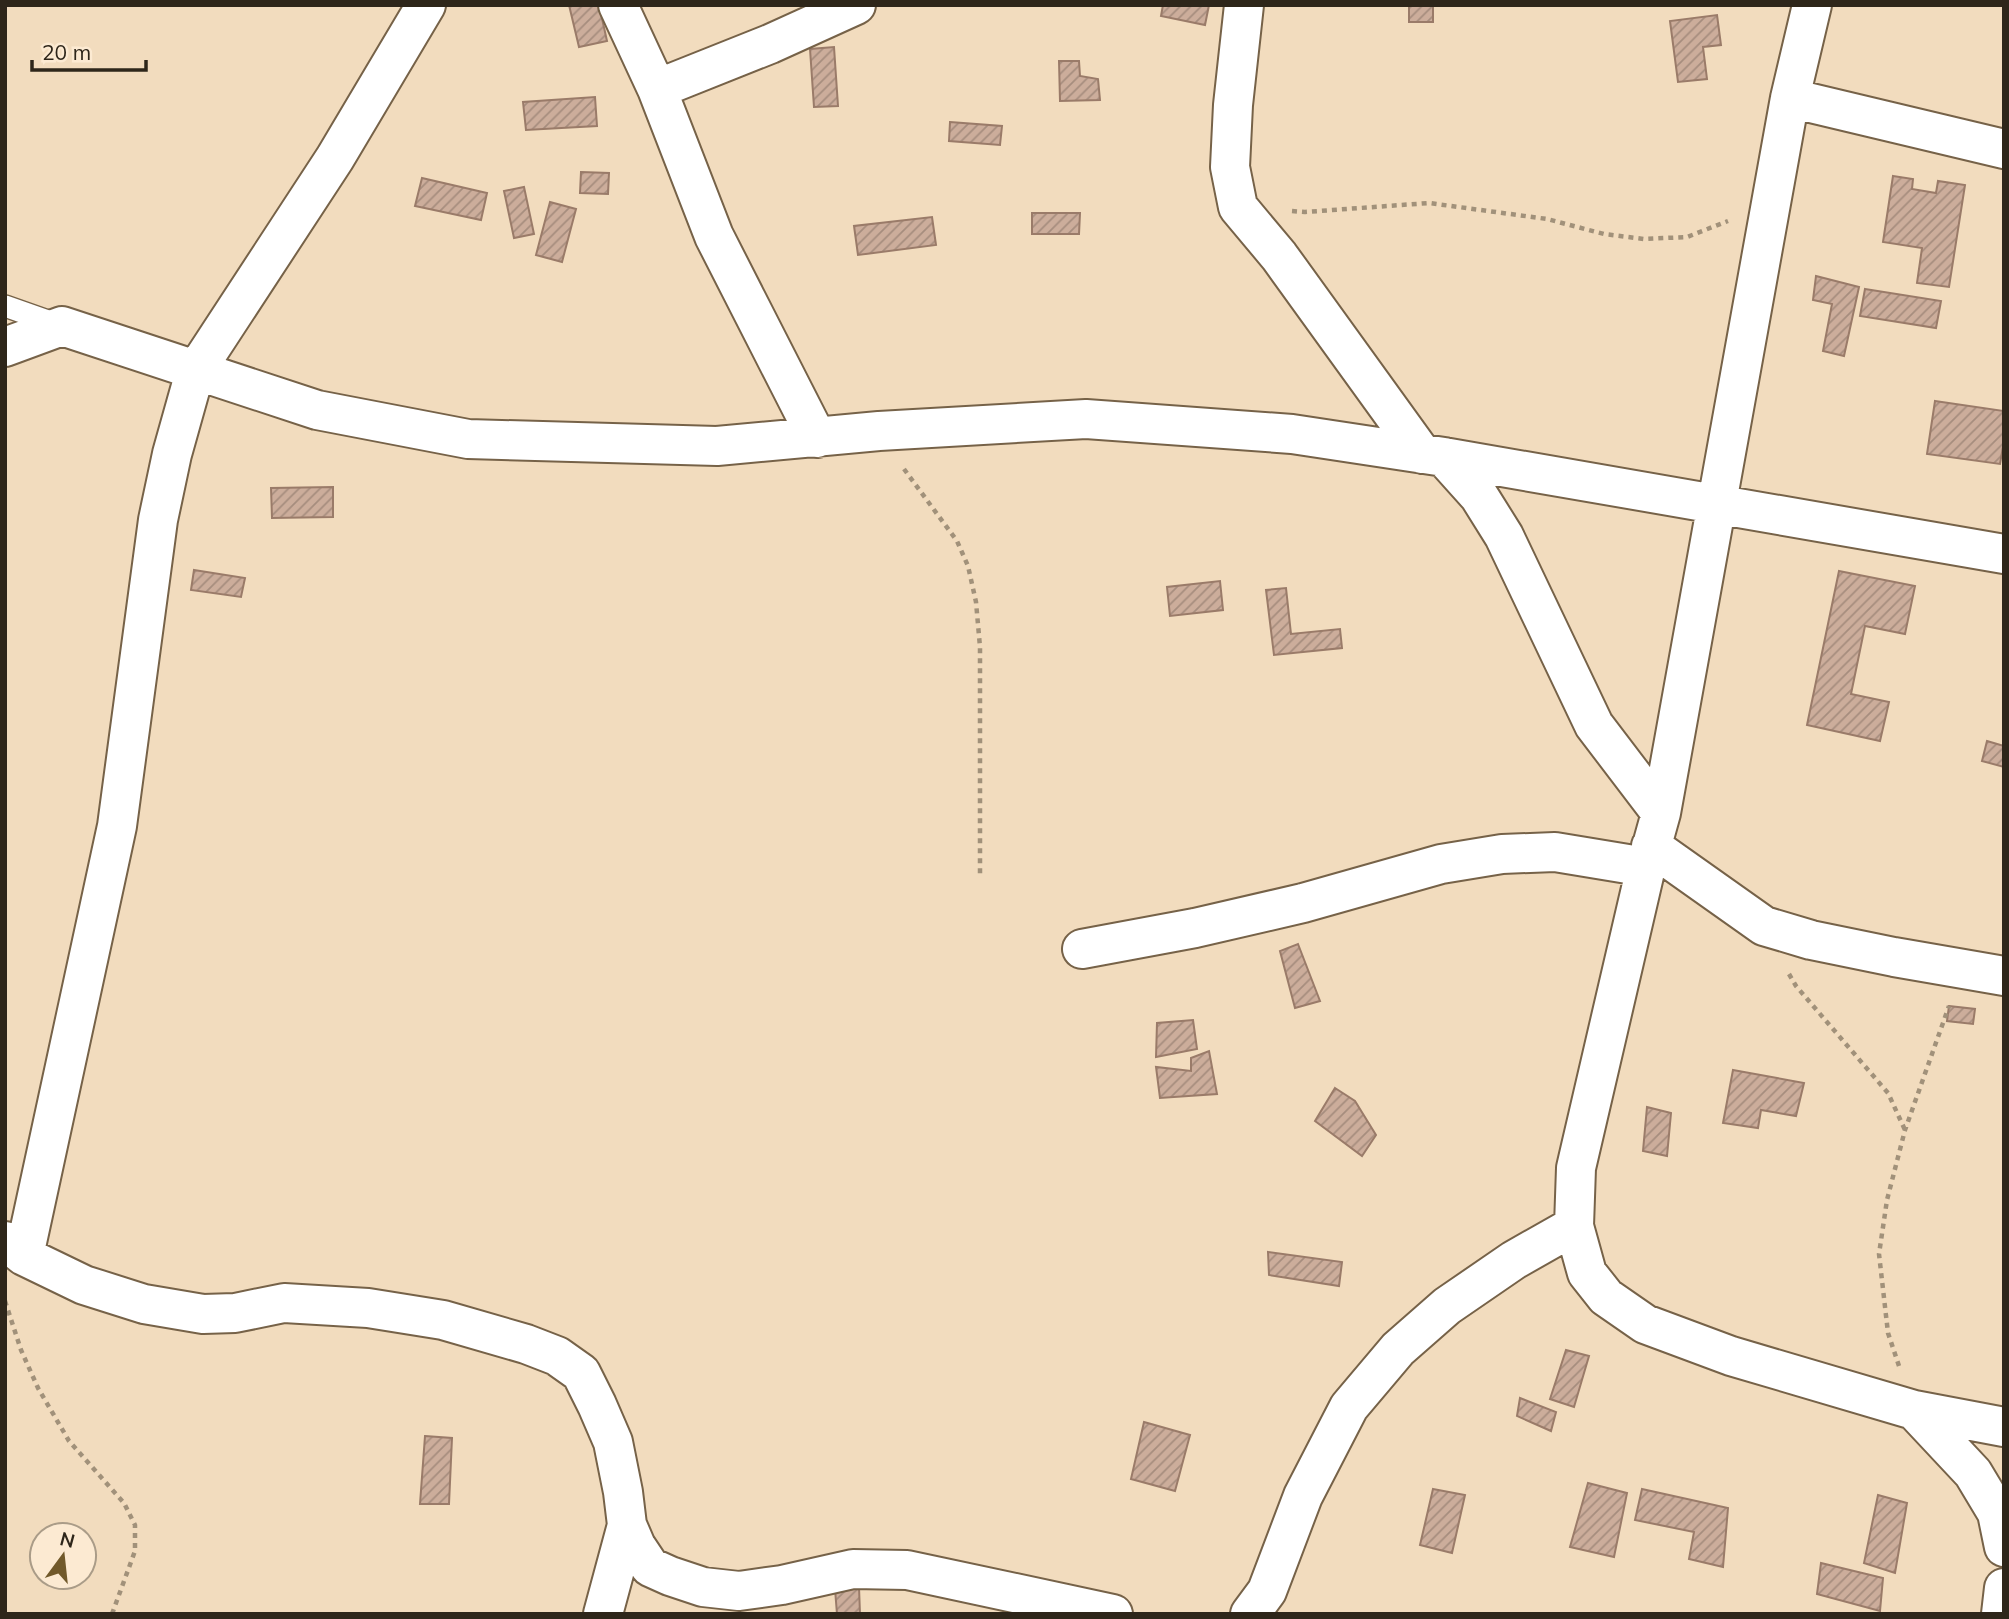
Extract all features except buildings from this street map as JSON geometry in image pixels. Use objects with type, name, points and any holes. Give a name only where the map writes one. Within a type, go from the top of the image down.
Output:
[{"type":"street","points":[[426,5],[335,158],[195,372],[172,454],[158,520],[117,826],[14,1249],[84,1284],[144,1304],[203,1314],[235,1312],[284,1303],[368,1308],[443,1320],[557,1356],[581,1373],[603,1418],[613,1443],[627,1525],[650,1567],[703,1587],[738,1591],[782,1585],[853,1569],[907,1570],[1113,1614]]},
{"type":"street","points":[[618,5],[657,89],[714,236],[817,438]]},
{"type":"street","points":[[657,89],[770,44],[856,5]]},
{"type":"street","points":[[1244,5],[1233,105],[1230,167],[1238,206],[1433,456],[1479,496],[1504,536],[1652,842],[1764,926],[1811,940],[2004,976]]},
{"type":"street","points":[[1812,5],[1790,99],[1717,505],[1652,842],[1576,1168],[1574,1226],[1587,1273],[1606,1297],[1645,1324],[1731,1356],[1914,1410],[2004,1427]]},
{"type":"street","points":[[1790,99],[2004,149]]},
{"type":"street","points":[[5,347],[62,326],[317,410],[468,439],[717,446],[879,431],[1086,419],[1292,434],[2004,555]]},
{"type":"street","points":[[1082,949],[1303,904],[1441,864],[1502,854],[1555,852],[1652,842]]},
{"type":"street","points":[[1250,1614],[1267,1591],[1303,1496],[1349,1407],[1398,1349],[1447,1306],[1514,1260],[1574,1226]]},
{"type":"street","points":[[1914,1410],[1973,1473],[1997,1513],[2004,1547]]},
{"type":"street","points":[[603,1614],[627,1525]]},
{"type":"street","points":[[2001,1614],[2004,1588]]},
{"type":"lane","points":[[5,306],[62,326]]},
{"type":"path","points":[[1238,206],[1305,212],[1429,203],[1547,219],[1604,234],[1644,239],[1687,237],[1771,204]]},
{"type":"path","points":[[879,431],[895,459],[957,541],[968,566],[976,602],[980,647],[979,878]]},
{"type":"path","points":[[1764,926],[1796,986],[1888,1093],[1905,1130]]},
{"type":"path","points":[[1914,1410],[1888,1333],[1879,1254],[1887,1200],[1905,1130],[1963,969]]},
{"type":"path","points":[[5,1301],[21,1350],[50,1409],[69,1441],[124,1503],[135,1525],[135,1551],[112,1614]]}]
